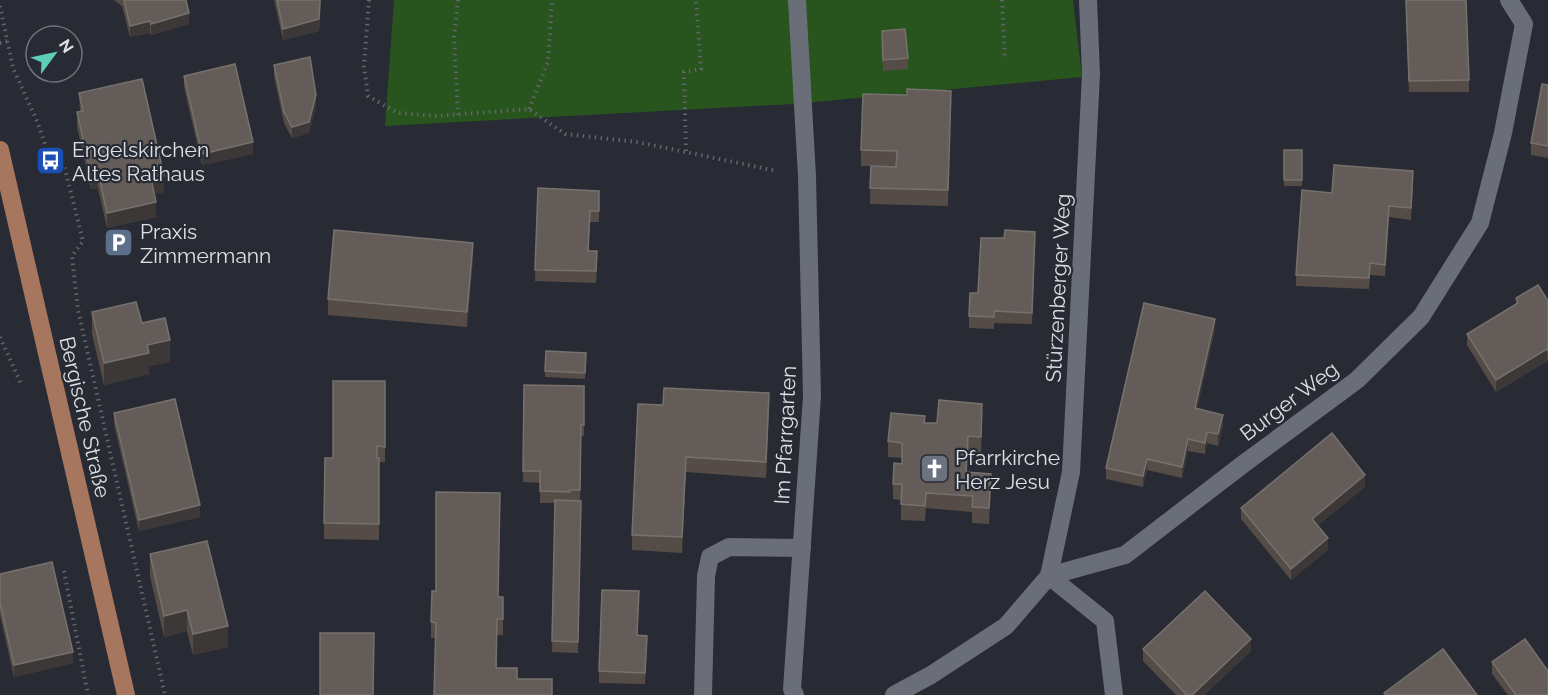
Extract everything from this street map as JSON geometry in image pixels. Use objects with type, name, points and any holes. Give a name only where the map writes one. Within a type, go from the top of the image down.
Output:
[{"type":"main road","name":"Bergische Straße","points":[[0,150],[126,695]]},
{"type":"street","name":"Im Pfarrgarten","points":[[795,695],[792,689],[812,396],[807,176],[797,0]]},
{"type":"street","name":"Stürzenberger Weg","points":[[1049,576],[1071,471],[1091,74],[1088,0]]},
{"type":"street","name":"Burger Weg","points":[[1049,576],[1125,555],[1357,380],[1421,317],[1480,223],[1503,133],[1524,24],[1509,0]]},
{"type":"street","points":[[703,695],[706,576],[710,557],[729,547],[802,548]]},
{"type":"street","points":[[894,695],[932,675],[1006,626],[1049,576],[1105,621],[1114,695]]},
{"type":"path","points":[[369,0],[364,66],[368,96],[398,113],[436,116],[529,109],[565,134],[637,142],[807,176]]},
{"type":"path","points":[[458,0],[454,36],[458,115]]},
{"type":"path","points":[[529,109],[548,62],[552,0]]},
{"type":"path","points":[[686,151],[684,72],[701,69],[696,0]]},
{"type":"path","points":[[1002,0],[1005,60]]},
{"type":"path","points":[[0,6],[16,76],[37,121],[51,161],[64,165],[83,241],[72,256],[78,310],[165,695]]},
{"type":"path","points":[[0,43],[8,41]]},
{"type":"path","points":[[0,337],[23,387]]},
{"type":"path","points":[[64,569],[88,695]]},
{"type":"green space","points":[[394,0],[1073,0],[1082,77],[793,104],[385,126]]},
{"type":"building","points":[[124,0],[186,0],[189,13],[151,24],[150,21],[130,26]]},
{"type":"building","points":[[277,0],[320,0],[319,19],[283,29]]},
{"type":"building","points":[[1406,0],[1466,0],[1469,80],[1409,81]]},
{"type":"building","points":[[905,29],[908,58],[883,60],[882,31]]},
{"type":"building","points":[[310,57],[316,95],[309,122],[292,127],[284,112],[274,65]]},
{"type":"building","points":[[235,64],[253,142],[202,154],[184,76]]},
{"type":"building","points":[[142,79],[164,176],[151,179],[156,202],[107,213],[98,172],[91,174],[77,112],[83,111],[79,93]]},
{"type":"building","points":[[1542,84],[1548,85],[1548,146],[1531,143]]},
{"type":"building","points":[[907,89],[951,91],[948,190],[870,188],[871,166],[896,167],[897,151],[861,150],[863,94],[907,95]]},
{"type":"building","points":[[1284,150],[1302,150],[1302,180],[1284,180]]},
{"type":"building","points":[[1334,165],[1413,171],[1411,208],[1389,206],[1385,265],[1370,263],[1369,278],[1296,275],[1302,190],[1332,193]]},
{"type":"building","points":[[538,188],[599,191],[599,211],[590,211],[588,251],[597,251],[596,271],[535,270]]},
{"type":"building","points":[[334,230],[473,243],[467,312],[328,299]]},
{"type":"building","points":[[1005,230],[1035,232],[1032,313],[994,311],[994,317],[969,316],[970,293],[978,293],[981,238],[1004,238]]},
{"type":"building","points":[[1538,285],[1548,301],[1548,351],[1547,349],[1496,380],[1467,334],[1518,303],[1516,298]]},
{"type":"building","points":[[136,302],[142,323],[165,318],[170,340],[147,345],[149,353],[104,363],[92,312]]},
{"type":"building","points":[[1144,303],[1215,319],[1195,408],[1223,415],[1218,434],[1207,432],[1205,443],[1188,439],[1182,467],[1147,459],[1143,476],[1106,468]]},
{"type":"building","points":[[546,351],[586,353],[585,373],[545,371]]},
{"type":"building","points":[[333,381],[385,381],[385,447],[377,446],[379,524],[324,523],[325,458],[333,458]]},
{"type":"building","points":[[524,385],[584,386],[580,490],[540,491],[540,471],[523,471]]},
{"type":"building","points":[[664,388],[769,393],[766,462],[686,457],[682,537],[632,535],[638,404],[663,405]]},
{"type":"building","points":[[175,399],[200,505],[139,520],[114,413]]},
{"type":"building","name":"Pfarrkirche Herz Jesu","points":[[939,400],[982,404],[981,437],[968,436],[966,472],[991,474],[989,508],[972,507],[973,496],[926,493],[925,506],[901,504],[902,484],[893,484],[894,463],[902,464],[902,443],[888,441],[891,413],[925,416],[924,423],[937,423]]},
{"type":"building","points":[[1332,433],[1365,475],[1312,519],[1328,538],[1291,569],[1241,508]]},
{"type":"building","points":[[436,492],[500,493],[498,597],[503,597],[503,619],[497,619],[496,668],[517,668],[517,679],[552,679],[552,695],[434,695],[436,623],[431,622],[432,591],[436,591]]},
{"type":"building","points":[[555,500],[581,501],[578,642],[552,641]]},
{"type":"building","points":[[207,541],[228,626],[193,634],[187,610],[164,616],[150,554]]},
{"type":"building","points":[[52,562],[73,652],[14,665],[0,603],[0,574]]},
{"type":"building","points":[[602,590],[639,591],[637,635],[647,636],[645,673],[599,671]]},
{"type":"building","points":[[1205,591],[1251,639],[1192,695],[1187,695],[1143,649]]},
{"type":"building","points":[[320,633],[374,633],[373,695],[320,695]]},
{"type":"building","points":[[1525,639],[1548,671],[1548,695],[1516,695],[1492,662]]},
{"type":"building","points":[[1443,649],[1477,695],[1386,695],[1384,693]]},
{"type":"place","name":"Engelskirchen Altes Rathaus","points":[[51,161]]},
{"type":"place","name":"Praxis Zimmermann","points":[[119,243]]},
{"type":"place","name":"Pfarrkirche Herz Jesu","points":[[934,469]]}]
